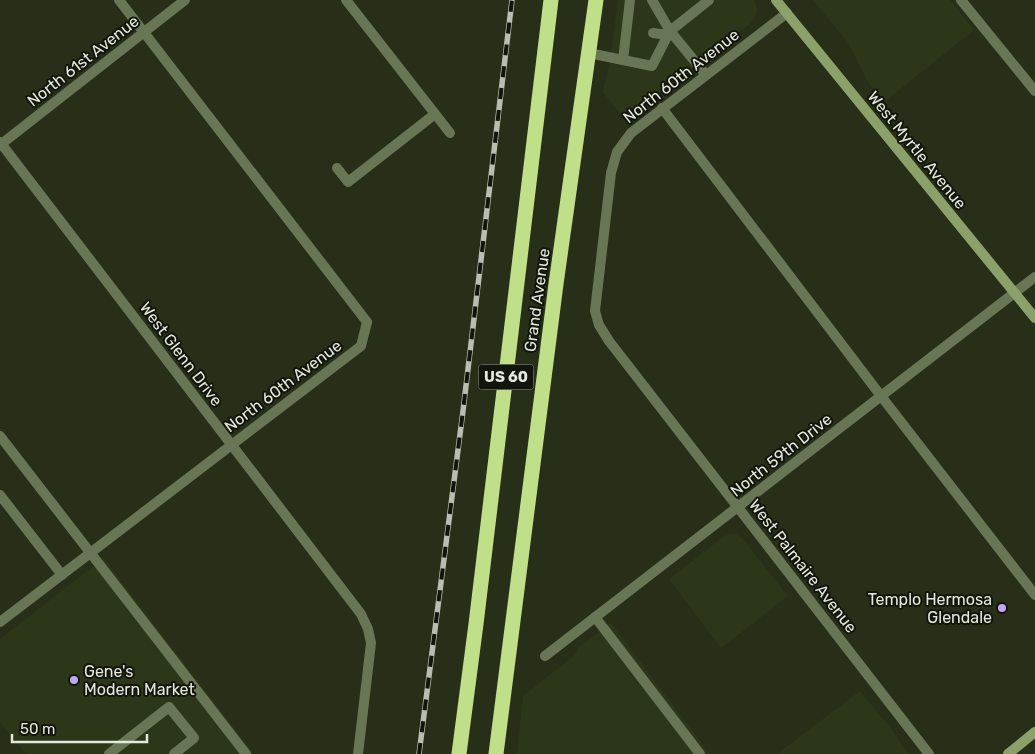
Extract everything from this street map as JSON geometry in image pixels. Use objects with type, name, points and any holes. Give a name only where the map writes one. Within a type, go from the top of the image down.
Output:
[{"type":"highway","name":"Grand Avenue","points":[[459,754],[551,0]]},
{"type":"highway","name":"Grand Avenue","points":[[496,754],[556,284],[596,0]]},
{"type":"street","name":"North 60th Avenue","points":[[0,622],[361,346],[367,322],[119,0]]},
{"type":"street","name":"North 61st Avenue","points":[[0,144],[185,0]]},
{"type":"street","points":[[346,0],[450,133]]},
{"type":"street","points":[[623,60],[630,30],[630,0]]},
{"type":"street","points":[[652,0],[669,33],[706,75]]},
{"type":"street","points":[[589,53],[652,66],[669,33],[709,0]]},
{"type":"street","name":"West Myrtle Avenue","points":[[776,0],[1035,318]]},
{"type":"street","points":[[961,0],[1035,91]]},
{"type":"street","name":"North 60th Avenue","points":[[599,325],[595,311],[595,299],[610,174],[618,152],[631,133],[786,13]]},
{"type":"street","points":[[653,33],[669,33]]},
{"type":"street","points":[[662,108],[1035,595]]},
{"type":"street","points":[[337,168],[348,182],[435,114]]},
{"type":"street","name":"West Glenn Drive","points":[[0,144],[362,614],[368,629],[370,643],[358,754]]},
{"type":"street","name":"North 59th Drive","points":[[544,656],[1035,277]]},
{"type":"street","name":"West Palmaire Avenue","points":[[599,325],[609,341],[929,754]]},
{"type":"street","points":[[0,436],[246,754]]},
{"type":"street","points":[[0,495],[62,575]]},
{"type":"street","points":[[595,617],[700,754]]},
{"type":"street","points":[[109,754],[168,706],[194,738],[174,754]]},
{"type":"street","points":[[1008,754],[1035,732]]},
{"type":"shaded area","points":[[618,0],[754,0],[757,9],[751,23],[625,120],[603,92],[610,61]]},
{"type":"shaded area","points":[[813,0],[950,0],[974,30],[884,102],[868,82],[847,41]]},
{"type":"shaded area","points":[[729,534],[736,534],[742,538],[788,596],[721,648],[669,579]]},
{"type":"shaded area","points":[[104,558],[254,754],[26,754],[0,722],[0,639]]},
{"type":"shaded area","points":[[611,623],[710,754],[517,754],[523,696],[574,656],[579,647]]},
{"type":"shaded area","points":[[860,691],[893,731],[908,754],[777,754]]},
{"type":"railway","points":[[419,754],[463,411],[512,0]]},
{"type":"place","name":"Templo Hermosa Glendale","points":[[1002,608]]},
{"type":"place","name":"Gene's Modern Market","points":[[74,680]]}]
